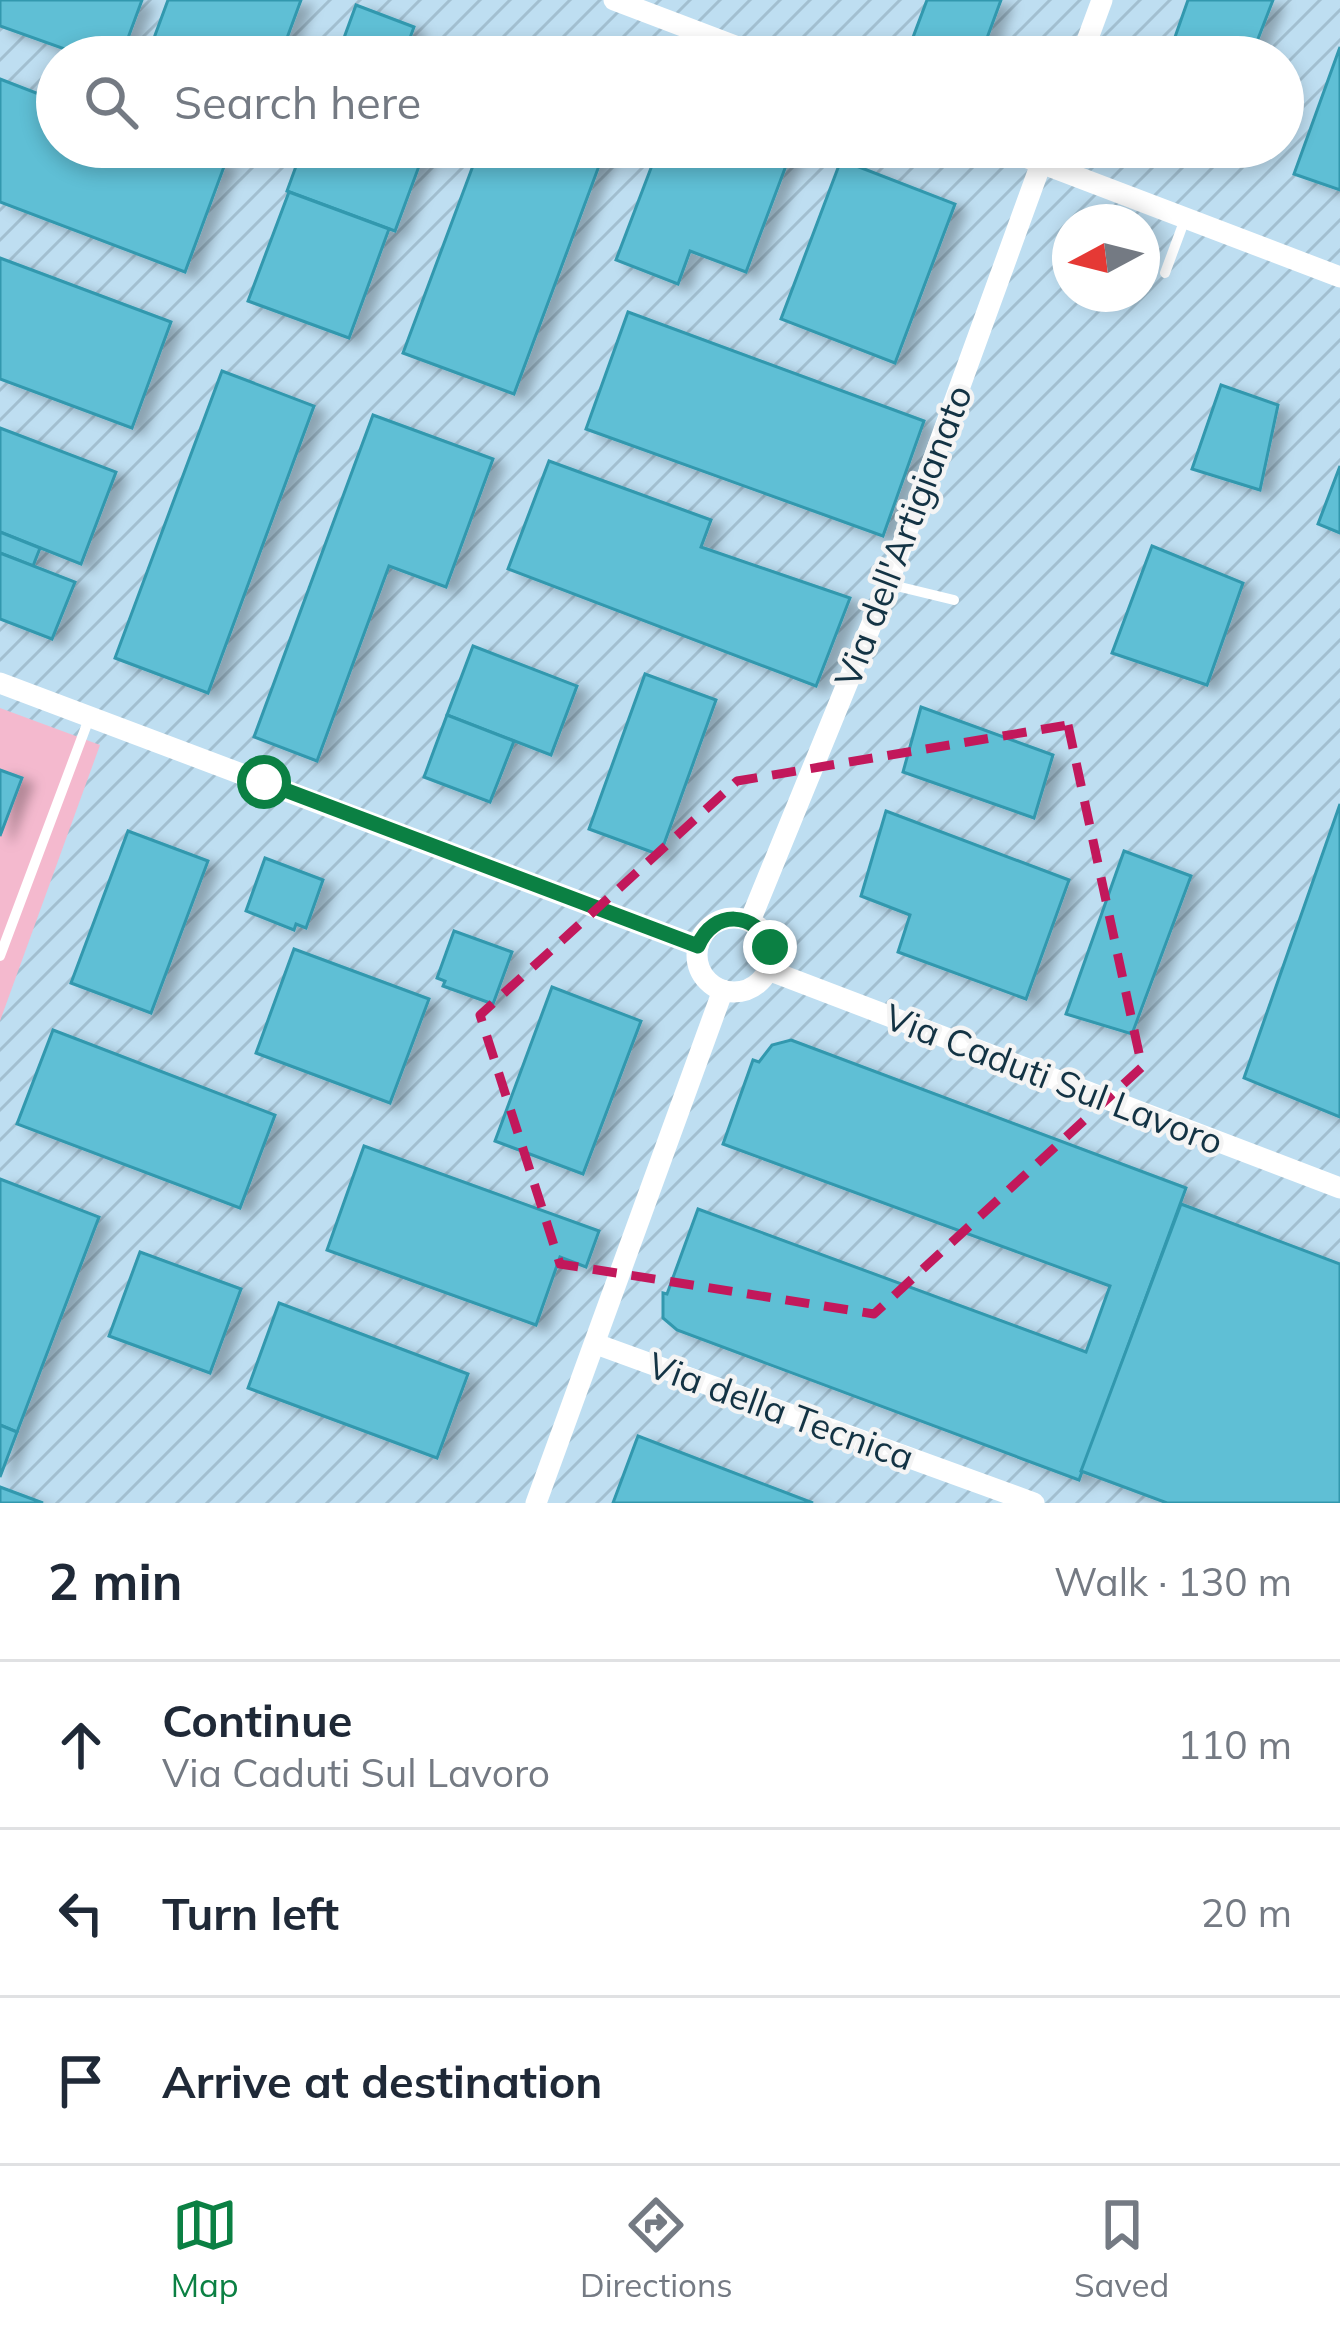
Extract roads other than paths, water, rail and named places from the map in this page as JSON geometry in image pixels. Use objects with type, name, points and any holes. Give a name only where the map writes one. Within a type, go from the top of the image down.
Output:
[{"type":"street","points":[[614,0],[709,36]]},
{"type":"street","points":[[1089,36],[1102,0]]},
{"type":"street","name":"Via dell'Artigianato","points":[[750,921],[888,584],[1039,168]]},
{"type":"street","points":[[1073,168],[1186,218],[1340,277]]},
{"type":"street","points":[[0,683],[698,946]]},
{"type":"street","points":[[718,921],[750,921],[770,947],[768,970],[754,986],[734,992],[713,986],[699,968],[702,936],[718,921]]},
{"type":"street","name":"Via Caduti Sul Lavoro","points":[[768,970],[1340,1188]]},
{"type":"street","points":[[536,1503],[723,990]]},
{"type":"street","name":"Via della Tecnica","points":[[596,1343],[1034,1503]]},
{"type":"lane","points":[[1165,273],[1186,218]]},
{"type":"lane","points":[[888,584],[954,600]]},
{"type":"lane","points":[[0,956],[90,716]]}]
